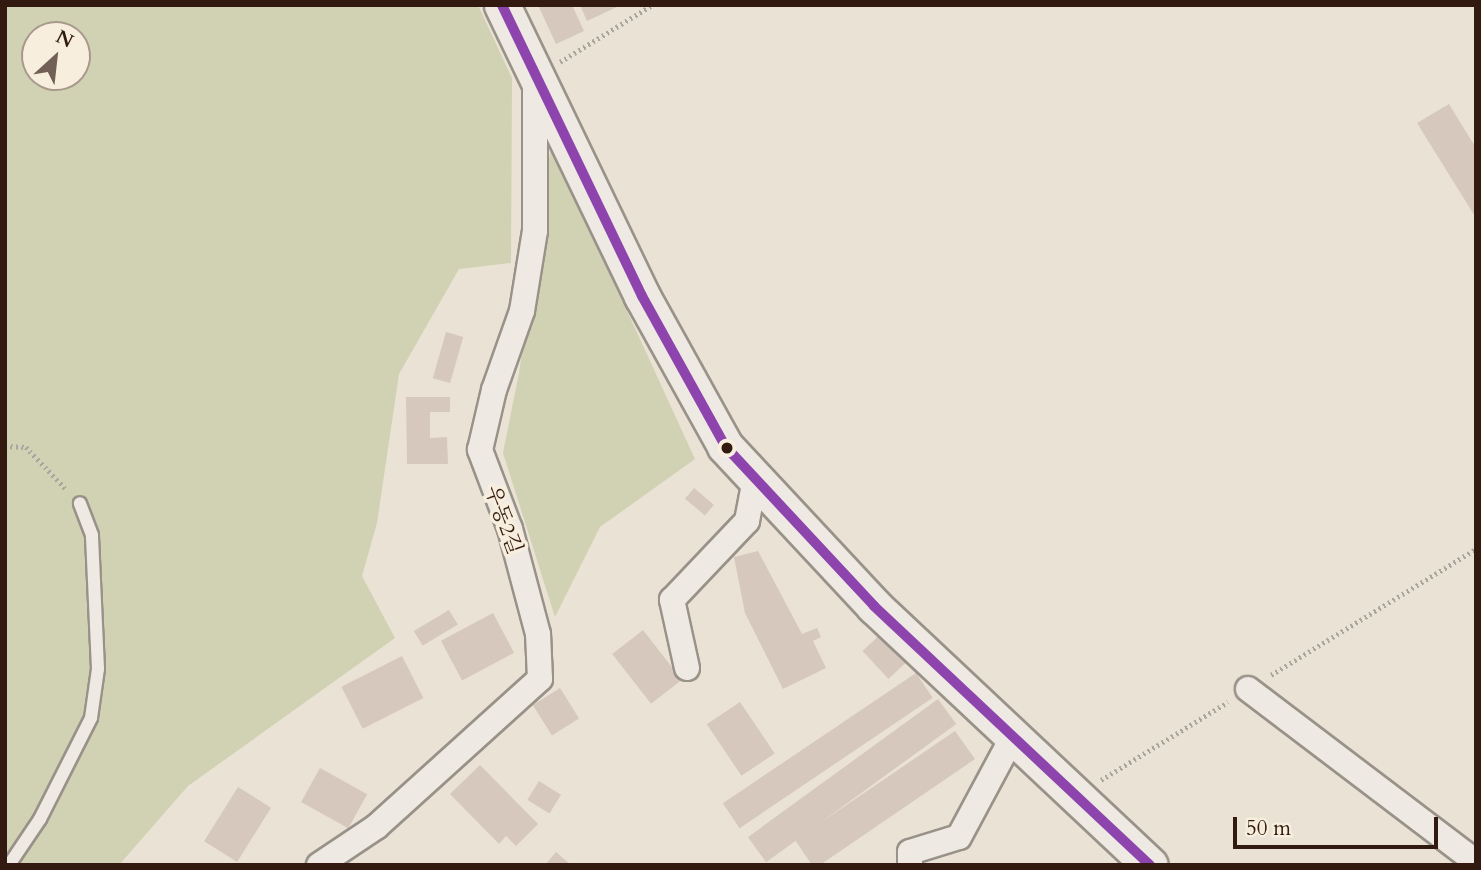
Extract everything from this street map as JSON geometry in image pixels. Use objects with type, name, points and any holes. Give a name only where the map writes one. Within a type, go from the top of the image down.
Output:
[{"type":"main road","points":[[502,5],[648,307],[725,446],[874,606],[1150,865]]},
{"type":"street","name":"우동2길","points":[[319,865],[376,827],[540,679],[538,634],[510,529],[480,450],[495,390],[522,311],[535,231],[535,77]]},
{"type":"street","points":[[687,668],[672,600],[747,522],[755,479]]},
{"type":"street","points":[[1248,689],[1476,862]]},
{"type":"street","points":[[910,865],[910,852],[959,837],[1012,738]]},
{"type":"lane","points":[[9,865],[40,819],[91,718],[98,669],[92,536],[80,503]]},
{"type":"path","points":[[535,77],[652,5]]},
{"type":"path","points":[[5,446],[26,447],[80,503]]},
{"type":"path","points":[[1076,795],[1476,549]]},
{"type":"green space","points":[[5,5],[478,5],[512,78],[511,263],[459,269],[399,374],[377,523],[362,576],[395,638],[188,786],[119,865],[5,865]]},
{"type":"green space","points":[[551,145],[695,459],[600,527],[555,617],[503,453],[519,373]]},
{"type":"building","points":[[538,5],[572,5],[584,31],[556,44]]},
{"type":"building","points":[[580,5],[621,5],[587,21]]},
{"type":"building","points":[[1449,104],[1476,148],[1476,218],[1417,123]]},
{"type":"building","points":[[446,332],[463,337],[450,383],[433,378]]},
{"type":"building","points":[[406,397],[450,397],[450,412],[430,412],[430,438],[447,437],[448,464],[407,464]]},
{"type":"building","points":[[694,488],[714,505],[705,515],[685,499]]},
{"type":"building","points":[[758,551],[802,634],[817,628],[821,637],[813,641],[826,668],[783,689],[745,613],[734,557]]},
{"type":"building","points":[[449,610],[458,625],[423,646],[414,631]]},
{"type":"building","points":[[493,613],[514,653],[462,680],[441,641]]},
{"type":"building","points":[[643,630],[682,680],[651,704],[612,654]]},
{"type":"building","points":[[883,632],[909,660],[888,679],[863,651]]},
{"type":"building","points":[[402,656],[423,698],[363,729],[341,687]]},
{"type":"building","points":[[916,673],[933,698],[740,828],[723,803]]},
{"type":"building","points":[[560,688],[579,719],[552,735],[533,705]]},
{"type":"building","points":[[938,699],[956,724],[766,862],[748,837]]},
{"type":"building","points":[[740,702],[775,753],[742,776],[707,724]]},
{"type":"building","points":[[955,731],[975,759],[820,865],[812,865],[795,840]]},
{"type":"building","points":[[480,765],[538,824],[516,846],[506,836],[499,844],[450,794]]},
{"type":"building","points":[[320,768],[367,794],[348,828],[301,802]]},
{"type":"building","points":[[539,781],[561,795],[549,813],[527,800]]},
{"type":"building","points":[[238,787],[271,808],[237,862],[204,841]]},
{"type":"building","points":[[556,852],[571,865],[545,865]]},
{"type":"transit line","points":[[502,5],[642,296],[725,446],[874,606],[1150,865]]}]
